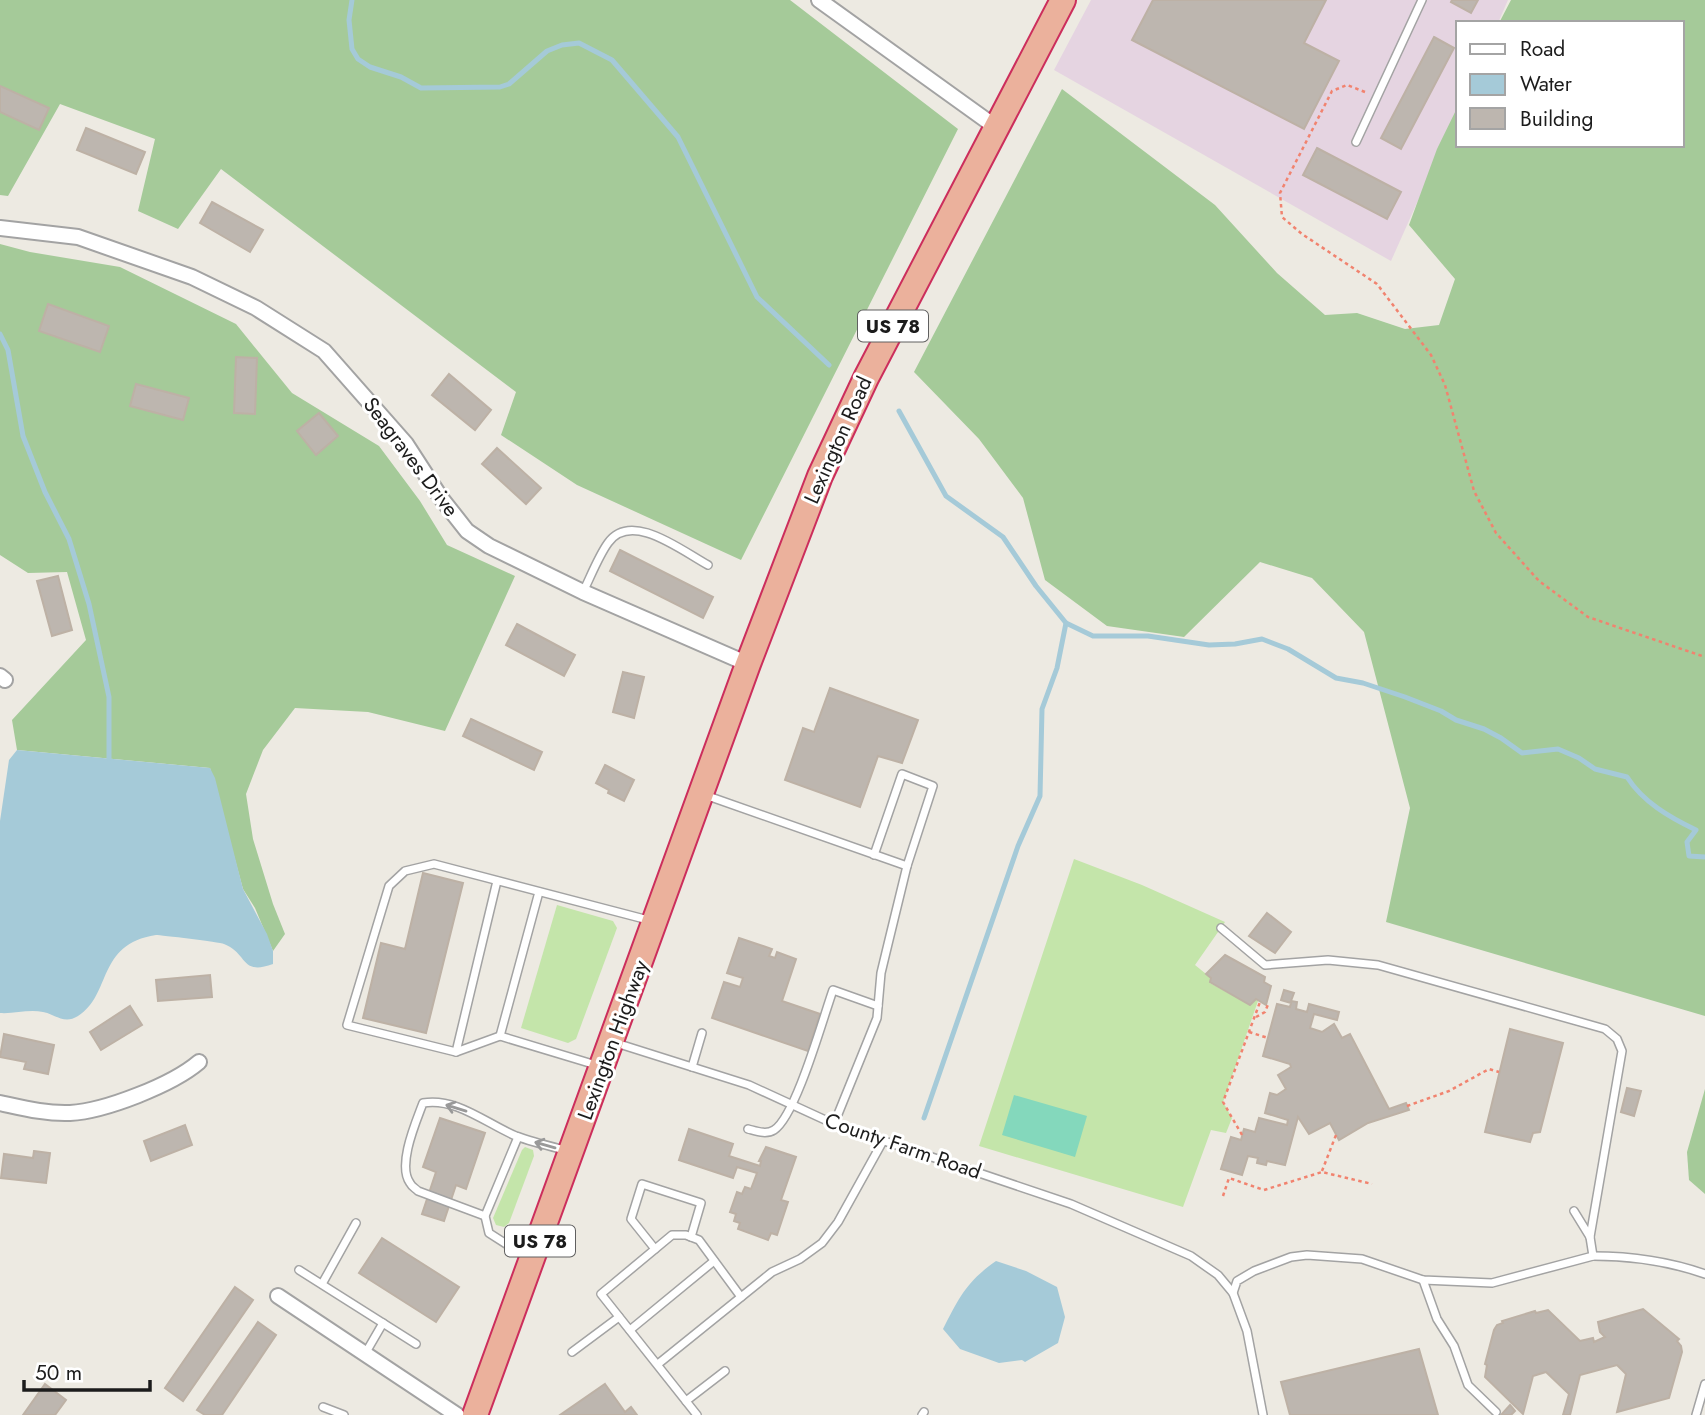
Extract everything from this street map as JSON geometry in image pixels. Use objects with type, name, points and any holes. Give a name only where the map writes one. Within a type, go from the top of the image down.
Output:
[{"type":"highway","name":"Lexington Road","points":[[748,664],[800,526],[839,434],[1063,0]]},
{"type":"highway","name":"Lexington Highway","points":[[475,1415],[748,664]]},
{"type":"street","points":[[819,0],[997,128]]},
{"type":"street","name":"Seagraves Drive","points":[[0,228],[78,237],[192,277],[256,308],[324,351],[406,444],[441,498],[467,531],[489,546],[583,592],[748,664]]},
{"type":"street","points":[[0,1103],[52,1113],[98,1109],[186,1072],[199,1062]]},
{"type":"street","points":[[278,1296],[457,1415]]},
{"type":"lane","points":[[1356,142],[1422,0]]},
{"type":"lane","points":[[583,592],[608,542],[621,531],[634,529],[648,532],[708,565]]},
{"type":"lane","points":[[834,1124],[877,1018],[881,973],[907,866],[933,786],[902,774],[874,855]]},
{"type":"lane","points":[[701,794],[907,866]]},
{"type":"lane","points":[[603,1067],[500,1036],[456,1052],[347,1025],[389,886],[405,871],[434,864],[656,922]]},
{"type":"lane","points":[[456,1052],[497,881]]},
{"type":"lane","points":[[500,1036],[539,892]]},
{"type":"lane","points":[[1221,929],[1265,965],[1328,960],[1378,965],[1605,1029],[1617,1039],[1622,1051],[1590,1237],[1592,1256]]},
{"type":"lane","points":[[748,1129],[770,1132],[777,1128],[792,1106],[833,990],[878,1006]]},
{"type":"lane","points":[[692,1067],[702,1033]]},
{"type":"lane","name":"County Farm Road","points":[[612,1042],[749,1085],[834,1124],[1071,1205],[1191,1256],[1218,1275],[1233,1293]]},
{"type":"lane","points":[[485,1216],[418,1191],[410,1184],[404,1169],[411,1137],[423,1103],[434,1101],[466,1111],[518,1137],[572,1153]]},
{"type":"lane","points":[[518,1137],[485,1216],[489,1233],[533,1261]]},
{"type":"lane","points":[[658,1364],[772,1272],[800,1259],[822,1243],[838,1222],[883,1140]]},
{"type":"lane","points":[[655,1250],[631,1219],[642,1184],[701,1203],[691,1237]]},
{"type":"lane","points":[[1574,1211],[1590,1237]]},
{"type":"lane","points":[[322,1284],[356,1223]]},
{"type":"lane","points":[[697,1415],[601,1294],[672,1235],[699,1240],[741,1297]]},
{"type":"lane","points":[[1263,1415],[1247,1331],[1233,1293],[1237,1281],[1254,1271],[1291,1257],[1307,1255],[1362,1259],[1423,1280],[1492,1283],[1592,1256],[1630,1256],[1675,1263],[1705,1274]]},
{"type":"lane","points":[[630,1330],[714,1261]]},
{"type":"lane","points":[[299,1270],[416,1344]]},
{"type":"lane","points":[[1423,1280],[1437,1319],[1454,1346],[1468,1385],[1496,1412]]},
{"type":"lane","points":[[572,1352],[619,1317]]},
{"type":"lane","points":[[365,1354],[383,1323]]},
{"type":"lane","points":[[686,1401],[725,1371]]},
{"type":"lane","points":[[1696,1415],[1705,1384]]},
{"type":"lane","points":[[1703,1397],[1705,1409]]},
{"type":"lane","points":[[323,1407],[344,1415]]},
{"type":"path","points":[[1377,97],[1347,85],[1332,91],[1280,192],[1282,217],[1377,284],[1431,355],[1445,385],[1474,491],[1496,533],[1539,581],[1588,617],[1705,657]]},
{"type":"path","points":[[1242,1135],[1223,1102],[1260,1002]]},
{"type":"path","points":[[1254,1017],[1265,1012],[1269,1002]]},
{"type":"path","points":[[1249,1032],[1268,1038]]},
{"type":"path","points":[[1407,1106],[1449,1091],[1489,1069],[1499,1072]]},
{"type":"path","points":[[1322,1172],[1336,1135]]},
{"type":"path","points":[[1223,1196],[1229,1178],[1264,1190],[1322,1172],[1372,1184]]},
{"type":"shaded area","points":[[1091,0],[1508,0],[1499,21],[1456,21],[1456,115],[1391,261],[1054,70]]},
{"type":"green space","points":[[0,0],[790,0],[958,129],[741,560],[577,485],[501,435],[516,392],[221,169],[178,229],[138,211],[155,139],[60,104],[8,196],[0,195]]},
{"type":"green space","points":[[1511,0],[1705,0],[1705,1016],[1386,922],[1410,808],[1364,632],[1312,578],[1260,562],[1184,637],[1107,626],[1045,580],[1023,498],[979,439],[914,372],[1062,89],[1215,205],[1277,273],[1325,315],[1357,313],[1405,329],[1439,325],[1455,279],[1409,225],[1437,149],[1456,110],[1456,147],[1684,147],[1684,21],[1500,21]]},
{"type":"green space","points":[[0,244],[30,252],[120,267],[236,324],[292,393],[379,446],[420,501],[447,545],[515,576],[445,731],[368,712],[295,708],[263,750],[246,794],[253,839],[285,934],[273,951],[255,908],[243,889],[210,768],[17,750],[12,720],[86,640],[67,572],[28,573],[0,555]]},
{"type":"green space","points":[[1074,859],[1142,885],[1225,922],[1195,965],[1211,978],[1210,983],[1250,1005],[1256,999],[1258,1001],[1223,1102],[1232,1118],[1226,1133],[1211,1130],[1183,1207],[979,1146]]},
{"type":"green space","points":[[557,905],[613,921],[617,928],[576,1039],[568,1043],[521,1028]]},
{"type":"green space","points":[[1705,1089],[1705,1194],[1689,1180],[1687,1152]]},
{"type":"green space","points":[[1014,1095],[1087,1116],[1075,1157],[1002,1135]]},
{"type":"green space","points":[[525,1147],[533,1150],[534,1156],[509,1223],[504,1227],[496,1225],[493,1218]]},
{"type":"water","points":[[17,750],[210,768],[215,778],[243,889],[267,934],[273,951],[273,964],[262,967],[249,965],[224,944],[156,935],[137,940],[123,948],[107,971],[89,1007],[78,1016],[60,1018],[38,1011],[0,1013],[0,821],[9,760]]},
{"type":"water","points":[[996,1261],[1026,1271],[1057,1287],[1065,1317],[1058,1343],[1025,1362],[1022,1360],[999,1363],[960,1349],[943,1329],[964,1291]]},
{"type":"building","points":[[1153,0],[1326,0],[1304,43],[1339,61],[1304,129],[1132,40]]},
{"type":"building","points":[[1478,0],[1471,13],[1451,2]]},
{"type":"building","points":[[1434,37],[1454,48],[1401,149],[1381,138]]},
{"type":"building","points":[[0,86],[49,108],[39,130],[0,112]]},
{"type":"building","points":[[86,128],[145,152],[136,174],[77,150]]},
{"type":"building","points":[[1317,148],[1401,192],[1387,219],[1303,175]]},
{"type":"building","points":[[212,202],[263,230],[250,252],[200,223]]},
{"type":"building","points":[[48,304],[109,326],[100,352],[39,331]]},
{"type":"building","points":[[236,357],[257,358],[255,414],[234,413]]},
{"type":"building","points":[[449,374],[491,410],[475,430],[432,395]]},
{"type":"building","points":[[136,384],[189,398],[183,420],[130,406]]},
{"type":"building","points":[[319,413],[338,436],[316,455],[297,431]]},
{"type":"building","points":[[497,448],[541,488],[526,504],[482,464]]},
{"type":"building","points":[[620,550],[713,597],[703,618],[610,571]]},
{"type":"building","points":[[58,576],[72,630],[52,636],[37,581]]},
{"type":"building","points":[[517,624],[575,655],[564,676],[506,645]]},
{"type":"building","points":[[623,672],[644,677],[634,718],[613,712]]},
{"type":"building","points":[[830,688],[918,720],[902,763],[878,756],[860,807],[785,780],[803,728],[814,732]]},
{"type":"building","points":[[471,719],[542,752],[534,770],[463,736]]},
{"type":"building","points":[[605,765],[634,780],[624,801],[596,783]]},
{"type":"building","points":[[423,873],[463,883],[426,1033],[363,1018],[381,943],[405,949]]},
{"type":"building","points":[[1267,913],[1291,932],[1275,953],[1249,936]]},
{"type":"building","points":[[739,938],[772,949],[769,956],[775,958],[777,952],[796,959],[782,1001],[820,1014],[808,1051],[712,1018],[724,982],[740,987],[743,978],[727,973]]},
{"type":"building","points":[[1225,955],[1265,977],[1264,982],[1271,986],[1266,1005],[1256,999],[1250,1005],[1210,982],[1211,978],[1206,974]]},
{"type":"building","points":[[210,975],[212,997],[158,1001],[156,980]]},
{"type":"building","points":[[1284,990],[1294,993],[1291,1001],[1297,1002],[1296,1009],[1307,1012],[1309,1004],[1339,1012],[1337,1020],[1314,1014],[1310,1028],[1322,1032],[1334,1024],[1342,1038],[1350,1034],[1389,1109],[1406,1103],[1409,1110],[1368,1123],[1339,1140],[1330,1123],[1309,1134],[1298,1117],[1285,1165],[1267,1161],[1266,1165],[1257,1163],[1258,1158],[1248,1156],[1242,1175],[1221,1169],[1231,1137],[1241,1140],[1244,1129],[1255,1132],[1259,1118],[1287,1125],[1288,1120],[1265,1113],[1270,1093],[1277,1095],[1286,1089],[1278,1075],[1291,1067],[1290,1064],[1263,1056],[1277,1004],[1290,1007],[1291,1003],[1281,1000]]},
{"type":"building","points":[[130,1006],[142,1025],[101,1050],[90,1032]]},
{"type":"building","points":[[1510,1029],[1563,1043],[1540,1132],[1533,1133],[1530,1142],[1485,1132]]},
{"type":"building","points":[[4,1034],[54,1045],[48,1074],[24,1069],[26,1062],[0,1057]]},
{"type":"building","points":[[1627,1088],[1641,1091],[1634,1116],[1621,1112]]},
{"type":"building","points":[[440,1118],[485,1133],[466,1189],[456,1185],[444,1221],[422,1214],[436,1172],[423,1167]]},
{"type":"building","points":[[185,1125],[192,1145],[151,1161],[144,1141]]},
{"type":"building","points":[[689,1129],[733,1144],[729,1156],[760,1166],[759,1161],[766,1147],[796,1157],[781,1200],[788,1202],[777,1235],[771,1233],[768,1240],[738,1229],[740,1223],[734,1221],[736,1214],[730,1212],[737,1192],[742,1194],[745,1187],[751,1189],[757,1173],[737,1167],[733,1178],[679,1160]]},
{"type":"building","points":[[34,1151],[50,1153],[46,1183],[1,1178],[4,1154],[33,1158]]},
{"type":"building","points":[[382,1238],[459,1287],[436,1322],[359,1273]]},
{"type":"building","points":[[235,1287],[253,1300],[183,1401],[165,1388]]},
{"type":"building","points":[[1643,1309],[1679,1339],[1677,1341],[1682,1352],[1669,1398],[1617,1412],[1626,1374],[1617,1365],[1580,1375],[1570,1415],[1563,1415],[1569,1394],[1546,1372],[1533,1376],[1523,1414],[1485,1377],[1485,1364],[1494,1330],[1502,1321],[1548,1310],[1580,1341],[1593,1338],[1594,1342],[1605,1337],[1600,1332],[1598,1322]]},
{"type":"building","points":[[258,1322],[276,1335],[222,1415],[205,1415],[197,1410]]},
{"type":"building","points":[[1419,1349],[1438,1415],[1290,1415],[1281,1382]]},
{"type":"building","points":[[45,1384],[66,1400],[55,1415],[23,1415]]},
{"type":"building","points":[[605,1384],[625,1412],[631,1407],[637,1415],[560,1415]]},
{"type":"building","points":[[1510,1405],[1515,1411],[1511,1415],[1501,1415]]},
{"type":"waterway","points":[[352,0],[349,20],[352,49],[358,59],[370,67],[401,77],[421,88],[500,87],[509,84],[547,51],[562,45],[579,43],[612,60],[678,137],[757,297],[829,365]]},
{"type":"waterway","points":[[0,334],[8,350],[23,436],[45,492],[69,539],[89,604],[109,697],[109,759]]},
{"type":"waterway","points":[[899,411],[946,496],[1003,537],[1036,586],[1066,623],[1057,668],[1042,709],[1040,796],[1018,846],[924,1118]]},
{"type":"waterway","points":[[1066,623],[1093,636],[1148,636],[1209,645],[1262,639],[1288,649],[1336,678],[1363,683],[1405,697],[1456,720],[1484,729],[1522,753],[1558,749],[1595,769],[1627,777],[1657,808],[1696,830],[1687,842],[1689,856],[1705,857]]}]
